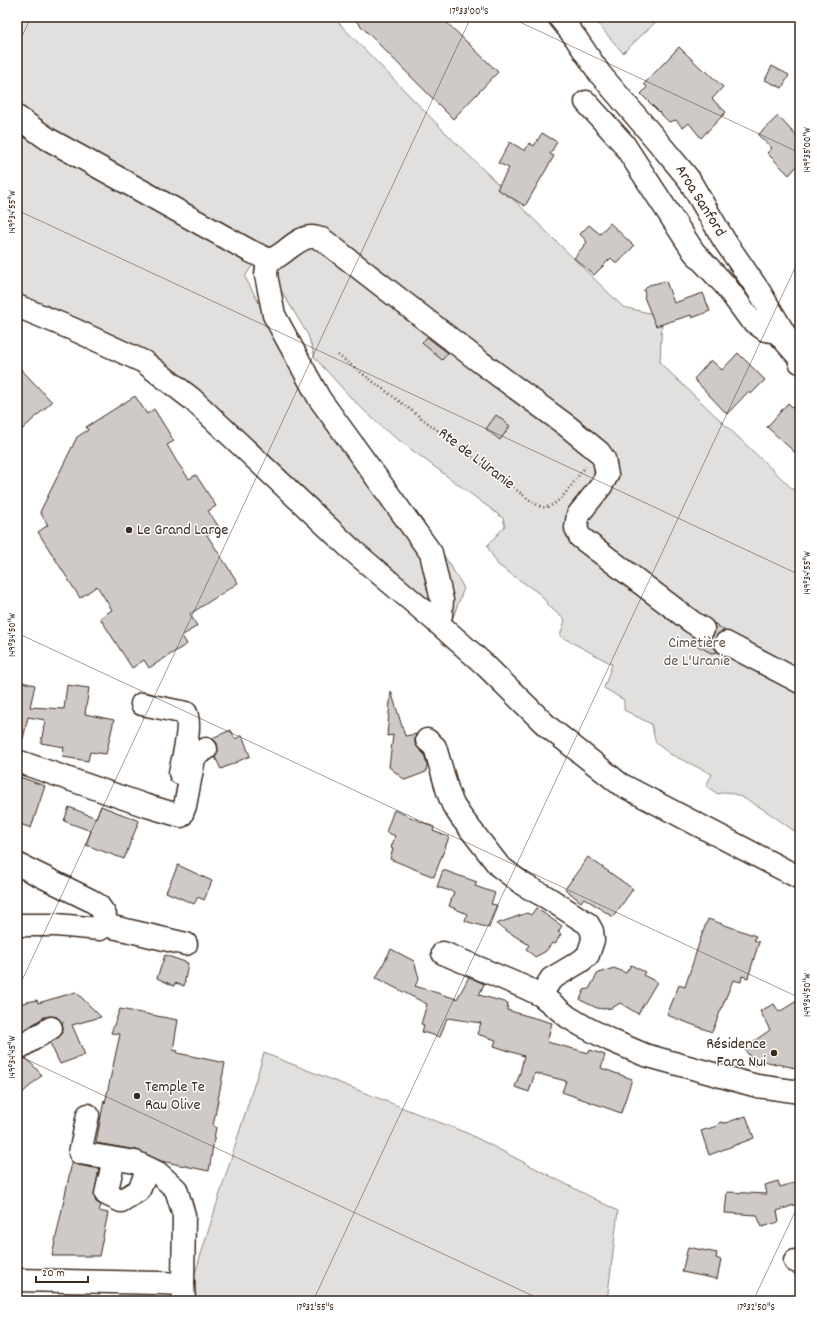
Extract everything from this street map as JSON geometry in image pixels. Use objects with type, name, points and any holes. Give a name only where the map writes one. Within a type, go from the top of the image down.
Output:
[{"type":"street","name":"Aroa Sanford","points":[[559,17],[575,37],[600,74],[688,178],[724,240],[759,291],[788,338],[799,357],[800,362]]},
{"type":"street","points":[[586,102],[623,142],[694,252],[725,285],[750,319],[765,330],[788,338]]},
{"type":"street","points":[[17,117],[48,139],[93,165],[250,251],[268,259],[274,257],[294,243],[313,237],[322,239],[485,366],[566,425],[599,452],[604,459],[607,475],[601,486],[578,515],[576,528],[580,537],[692,622],[703,628]]},
{"type":"street","points":[[268,259],[266,275],[274,315],[319,398],[431,553],[442,600],[441,615],[438,623]]},
{"type":"street","points":[[17,306],[75,330],[144,362],[192,398],[352,550],[485,665],[547,726],[620,784],[800,878]]},
{"type":"street","points":[[726,643],[800,682]]},
{"type":"street","points":[[142,704],[181,711],[186,713],[188,719],[187,735],[175,796],[168,812]]},
{"type":"street","points":[[427,740],[435,747],[453,805],[499,866],[524,885],[548,898],[588,924],[592,931],[593,940],[588,955],[552,979],[541,995]]},
{"type":"street","points":[[17,761],[181,816],[185,806],[194,759],[197,754],[206,749]]},
{"type":"street","points":[[17,864],[98,905],[105,915],[104,925],[100,929],[95,930],[56,925],[17,925]]},
{"type":"street","points":[[104,925],[186,944]]},
{"type":"street","points":[[443,953],[541,995],[563,1014],[583,1026],[610,1040],[645,1055],[757,1086],[800,1092]]},
{"type":"street","points":[[17,1049],[51,1028]]},
{"type":"street","points":[[17,1280],[135,1282],[183,1293],[184,1215],[176,1188],[158,1173],[135,1162],[80,1153],[88,1115]]},
{"type":"street","points":[[114,1159],[106,1194],[121,1201],[139,1190],[148,1169]]},
{"type":"path","name":"Rte de L'Uranie","points":[[338,355],[531,501],[544,508],[554,505],[562,498],[580,473],[592,461],[596,459],[604,459]]},
{"type":"green space","name":"Cimetière de L'Uranie","points":[[17,17],[333,17],[442,129],[623,307],[662,316],[660,363],[800,496],[800,829],[797,833],[745,799],[727,792],[718,794],[706,786],[712,774],[670,754],[656,743],[651,724],[624,710],[624,700],[604,688],[612,664],[560,636],[565,620],[550,607],[540,594],[498,565],[487,546],[505,526],[503,518],[384,429],[353,400],[315,358],[308,335],[259,254],[245,277],[305,389],[442,552],[464,588],[447,633],[159,371],[17,303]]},
{"type":"green space","points":[[592,17],[661,17],[623,53]]},
{"type":"green space","points":[[264,1053],[469,1134],[618,1211],[607,1301],[192,1301],[192,1283]]},
{"type":"building","points":[[352,17],[441,17],[498,72],[453,119]]},
{"type":"building","points":[[679,47],[723,87],[712,99],[726,112],[701,138],[689,123],[683,128],[676,120],[669,122],[641,94],[647,87],[644,84]]},
{"type":"building","points":[[772,66],[789,75],[782,88],[765,80]]},
{"type":"building","points":[[778,116],[800,140],[800,163],[789,175],[767,153],[772,148],[758,135]]},
{"type":"building","points":[[542,133],[557,142],[550,154],[554,156],[525,206],[497,189],[509,168],[498,163],[510,142],[525,151],[529,143],[534,146]]},
{"type":"building","points":[[610,223],[634,246],[617,264],[611,258],[594,275],[574,258],[587,242],[580,234],[589,225],[600,234]]},
{"type":"building","points":[[666,281],[674,303],[703,293],[710,311],[692,318],[691,315],[656,326],[644,297],[644,290],[649,285]]},
{"type":"building","points":[[427,337],[448,353],[442,360],[422,343]]},
{"type":"building","points":[[738,353],[765,380],[751,394],[748,392],[727,414],[694,379],[711,360],[722,370]]},
{"type":"building","points":[[17,365],[52,402],[17,434]]},
{"type":"building","name":"Le Grand Large","points":[[135,396],[147,414],[154,409],[174,441],[167,445],[177,462],[189,479],[196,475],[216,506],[208,511],[219,527],[207,535],[238,583],[190,614],[197,626],[182,636],[187,644],[149,668],[144,660],[132,668],[100,618],[112,610],[97,586],[80,598],[38,532],[48,525],[40,512],[77,437],[88,430],[86,427]]},
{"type":"building","points":[[788,403],[800,414],[800,457],[767,427]]},
{"type":"building","points":[[496,415],[510,426],[500,440],[486,429]]},
{"type":"building","points":[[714,623],[725,631],[719,633],[715,638],[715,649],[718,652],[711,653],[698,646],[697,640],[708,640],[713,636],[715,630]]},
{"type":"building","points":[[17,681],[35,685],[30,707],[64,709],[67,685],[89,688],[85,714],[114,720],[106,754],[90,752],[88,761],[63,757],[64,747],[41,743],[45,720],[28,717],[23,739],[17,738]]},
{"type":"building","points":[[391,691],[405,736],[416,734],[415,744],[424,754],[427,765],[426,772],[405,780],[389,767],[393,735],[387,736]]},
{"type":"building","points":[[231,730],[235,739],[242,735],[250,756],[221,769],[215,757],[218,750],[217,743],[212,738]]},
{"type":"building","points":[[17,776],[45,786],[31,828],[17,823]]},
{"type":"building","points":[[101,806],[139,821],[124,859],[86,845],[91,831],[64,821],[69,807],[96,818]]},
{"type":"building","points":[[394,810],[434,827],[433,831],[449,837],[434,877],[390,859],[393,849],[391,848],[395,836],[386,832]]},
{"type":"building","points":[[588,857],[633,889],[613,917],[584,898],[581,902],[565,889]]},
{"type":"building","points":[[178,865],[212,881],[204,900],[198,897],[194,904],[166,892]]},
{"type":"building","points":[[443,870],[477,882],[475,886],[495,893],[491,904],[497,905],[489,928],[465,921],[467,914],[449,906],[454,892],[437,887]]},
{"type":"building","points":[[536,908],[562,926],[558,932],[561,934],[555,944],[552,943],[546,951],[535,957],[526,949],[529,945],[496,924],[527,913],[531,915]]},
{"type":"building","points":[[708,919],[756,936],[754,940],[759,942],[748,978],[742,976],[741,982],[733,980],[712,1032],[667,1015],[679,985],[685,987]]},
{"type":"building","points":[[391,949],[414,961],[419,978],[415,986],[457,999],[469,977],[484,984],[479,995],[508,1003],[507,1010],[552,1023],[547,1042],[589,1053],[590,1050],[605,1055],[601,1068],[632,1079],[621,1113],[562,1092],[566,1081],[535,1073],[529,1092],[515,1087],[524,1056],[494,1046],[496,1040],[477,1034],[481,1023],[447,1018],[440,1037],[422,1032],[424,1025],[421,1024],[427,1004],[376,978]]},
{"type":"building","points":[[165,955],[188,963],[184,986],[175,983],[174,986],[157,978]]},
{"type":"building","points":[[631,965],[645,972],[643,975],[657,982],[638,1014],[620,1003],[612,1008],[603,1009],[597,1008],[580,1000],[584,990],[589,989],[598,973],[614,968],[626,973]]},
{"type":"building","points":[[76,992],[101,1017],[72,1025],[85,1055],[60,1064],[50,1043],[62,1034],[62,1024],[64,1022],[62,1023],[57,1017],[44,1017],[23,1031],[21,1024],[17,1024],[17,1004],[37,1000],[38,1003]]},
{"type":"building","points":[[800,999],[800,1069],[763,1061],[756,1066],[744,1048],[770,1030],[760,1011],[774,1004],[779,1012]]},
{"type":"building","name":"Temple Te Rau Olive","points":[[120,1009],[178,1020],[173,1050],[178,1051],[177,1053],[225,1063],[213,1126],[216,1127],[209,1171],[161,1161],[137,1150],[96,1143],[104,1100],[105,1103],[120,1034],[111,1033]]},
{"type":"building","points":[[26,1058],[42,1075],[17,1098],[17,1061]]},
{"type":"building","points":[[746,1116],[754,1138],[709,1155],[701,1131],[717,1126],[720,1122],[725,1123]]},
{"type":"building","points":[[72,1162],[78,1165],[99,1169],[94,1196],[96,1202],[101,1205],[99,1211],[108,1213],[99,1256],[52,1256]]},
{"type":"building","points":[[778,1181],[780,1187],[800,1181],[800,1203],[777,1211],[779,1222],[762,1227],[757,1215],[725,1213],[727,1192],[767,1194],[765,1185]]},
{"type":"building","points":[[688,1247],[717,1253],[716,1258],[721,1260],[717,1279],[682,1272]]},
{"type":"place","name":"Le Grand Large","points":[[129,530]]},
{"type":"place","name":"Résidence Fara Nui","points":[[774,1053]]},
{"type":"place","name":"Temple Te Rau Olive","points":[[137,1096]]}]
